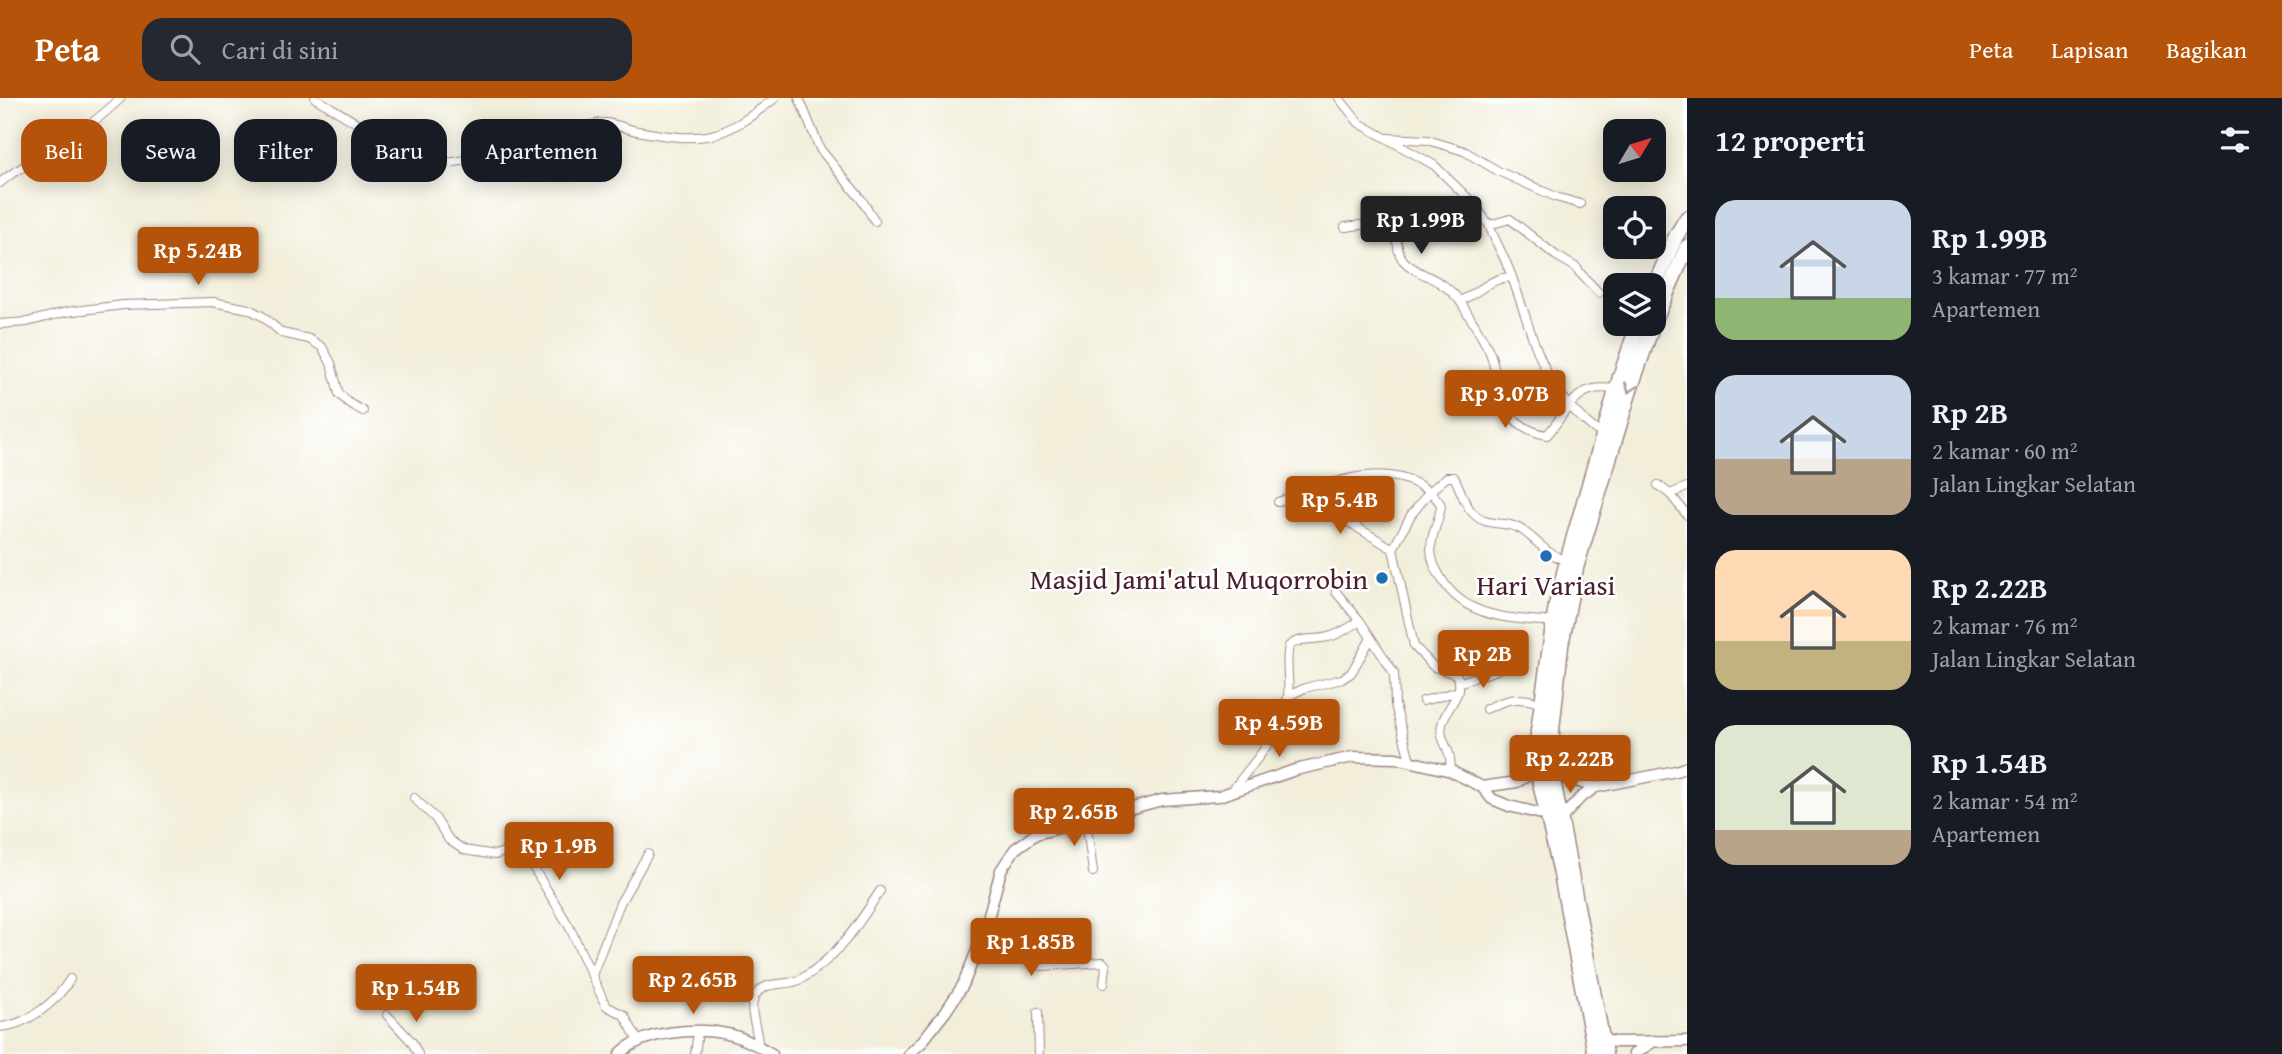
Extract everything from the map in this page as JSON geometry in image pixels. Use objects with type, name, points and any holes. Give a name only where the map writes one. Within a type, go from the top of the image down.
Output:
[{"type":"highway","points":[[1660,273],[1687,218]]},
{"type":"highway","points":[[1666,294],[1687,247]]},
{"type":"highway","points":[[1608,1045],[1580,954],[1546,816],[1537,770],[1538,731],[1553,622],[1562,607],[1576,568],[1604,436],[1634,336]]},
{"type":"highway","points":[[1590,500],[1649,336]]},
{"type":"highway","points":[[1586,517],[1566,561],[1552,730],[1552,774],[1595,1054]]},
{"type":"street","points":[[0,183],[9,174],[90,126],[121,98]]},
{"type":"street","points":[[315,98],[408,150],[442,162],[466,161],[499,153],[537,155],[556,146],[573,133],[606,123],[635,131],[694,138],[718,135],[775,98]]},
{"type":"street","points":[[799,98],[820,149],[875,220]]},
{"type":"street","points":[[1339,98],[1359,123],[1434,164],[1474,204],[1489,225],[1512,277],[1546,373],[1576,414],[1604,436]]},
{"type":"street","points":[[1384,138],[1429,140],[1464,151],[1498,171],[1556,197],[1580,204]]},
{"type":"street","points":[[1489,225],[1510,219],[1555,255],[1577,268],[1599,293]]},
{"type":"street","points":[[1345,227],[1380,223],[1387,225],[1393,229],[1397,238],[1398,252],[1402,259],[1445,286],[1460,301],[1490,353],[1497,371],[1499,395],[1504,406],[1524,428],[1547,435],[1569,406],[1585,392],[1595,388],[1616,389]]},
{"type":"street","points":[[1460,301],[1471,297],[1495,279],[1512,277]]},
{"type":"street","points":[[0,324],[27,322],[123,305],[213,302],[249,309],[282,333],[309,339],[322,347],[331,363],[339,394],[363,411]]},
{"type":"street","points":[[1278,502],[1358,477],[1396,476],[1415,483],[1430,491],[1441,505],[1431,547],[1433,564],[1444,584],[1458,599],[1471,608],[1488,614],[1553,622]]},
{"type":"street","points":[[1451,771],[1449,751],[1441,736],[1442,724],[1460,686],[1456,674],[1434,667],[1414,646],[1393,549],[1411,515],[1430,491],[1447,477],[1456,478],[1464,501],[1484,521],[1516,526],[1552,556],[1566,561]]},
{"type":"street","points":[[1329,485],[1337,510],[1348,523],[1393,549]]},
{"type":"street","points":[[1658,485],[1670,494],[1687,515]]},
{"type":"street","points":[[1670,494],[1687,487]]},
{"type":"street","points":[[1336,592],[1389,662],[1396,677],[1395,705],[1410,760]]},
{"type":"street","points":[[1232,791],[1269,744],[1283,717],[1288,696],[1289,646],[1305,639],[1335,635],[1360,621]]},
{"type":"street","points":[[1288,696],[1305,688],[1342,679],[1351,673],[1370,640]]},
{"type":"street","points":[[1423,701],[1497,670]]},
{"type":"street","points":[[1486,709],[1514,698],[1524,698],[1541,704]]},
{"type":"street","points":[[909,1054],[921,1043],[963,985],[984,933],[1001,870],[1016,849],[1036,834],[1162,800],[1209,797],[1295,770],[1340,759],[1366,757],[1410,760],[1451,771],[1482,787],[1492,799],[1546,816]]},
{"type":"street","points":[[1561,820],[1580,798],[1596,787],[1676,771],[1687,766]]},
{"type":"street","points":[[1482,787],[1517,782],[1537,770]]},
{"type":"street","points":[[1552,774],[1596,787]]},
{"type":"street","points":[[414,798],[435,818],[453,844],[464,850],[495,855],[522,849],[569,926],[605,1004],[625,1015],[639,1042]]},
{"type":"street","points":[[1086,819],[1093,872]]},
{"type":"street","points":[[592,975],[620,903],[648,854]]},
{"type":"street","points":[[758,1046],[752,1008],[760,990],[767,985],[800,980],[837,951],[856,929],[880,891]]},
{"type":"street","points":[[984,933],[1004,955],[1008,957],[1027,952],[1037,965],[1041,966],[1103,962],[1106,966],[1104,984]]},
{"type":"street","points":[[0,1027],[11,1026],[37,1012],[54,999],[70,979]]},
{"type":"street","points":[[1038,1012],[1039,1054]]},
{"type":"street","points":[[387,1015],[412,1042],[418,1054]]},
{"type":"street","points":[[695,1054],[698,1031]]},
{"type":"street","points":[[620,1054],[652,1037],[673,1032],[698,1031],[729,1034],[772,1054]]},
{"type":"street","points":[[1633,1054],[1654,1041]]},
{"type":"street","points":[[1608,1045],[1687,1041]]},
{"type":"street","points":[[1608,1045],[1618,1054]]},
{"type":"place","name":"Hari Variasi","points":[[1546,556]]},
{"type":"place","name":"Masjid Jami'atul Muqorrobin","points":[[1382,578]]}]
